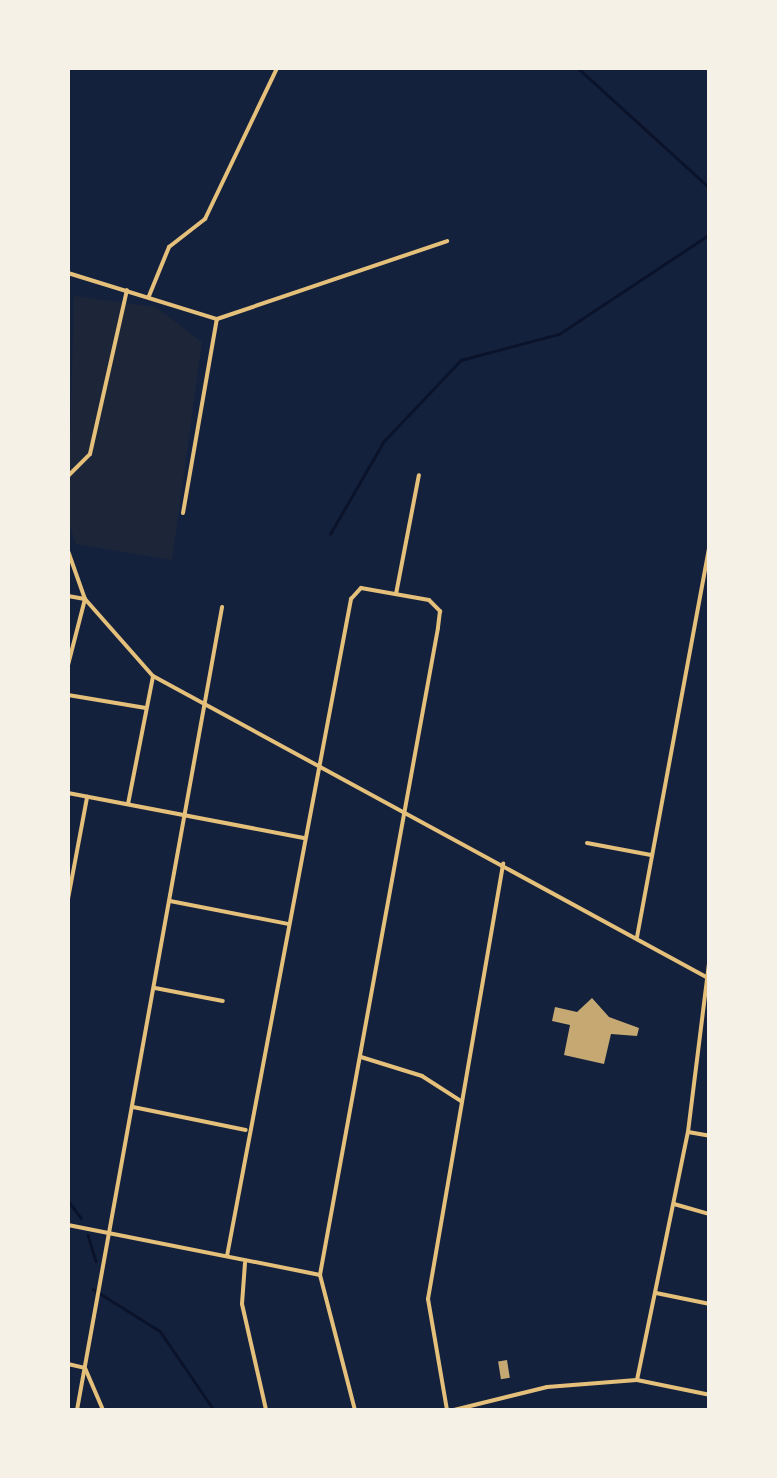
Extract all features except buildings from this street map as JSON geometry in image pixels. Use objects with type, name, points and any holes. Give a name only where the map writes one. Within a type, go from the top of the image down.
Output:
[{"type":"street","points":[[149,296],[169,247],[205,220],[277,68]]},
{"type":"street","points":[[68,273],[217,319],[448,241]]},
{"type":"street","points":[[68,476],[90,454],[127,290]]},
{"type":"street","points":[[183,513],[217,319]]},
{"type":"street","points":[[396,594],[419,475]]},
{"type":"street","points":[[636,937],[710,545]]},
{"type":"street","points":[[68,551],[85,598],[152,676],[502,863],[710,980]]},
{"type":"street","points":[[227,1256],[351,599],[361,588],[396,594],[440,611],[320,1275],[355,1410]]},
{"type":"street","points":[[68,596],[85,598]]},
{"type":"street","points":[[68,665],[85,598]]},
{"type":"street","points":[[77,1410],[222,607]]},
{"type":"street","points":[[128,804],[152,676]]},
{"type":"street","points":[[68,695],[146,708]]},
{"type":"street","points":[[68,793],[305,838]]},
{"type":"street","points":[[68,899],[87,796]]},
{"type":"street","points":[[588,843],[651,854]]},
{"type":"street","points":[[502,863],[428,1299],[451,1410],[548,1387],[637,1380],[710,1395]]},
{"type":"street","points":[[170,901],[289,925]]},
{"type":"street","points":[[637,1380],[688,1132],[701,975],[710,956]]},
{"type":"street","points":[[155,988],[223,1000]]},
{"type":"street","points":[[362,1058],[422,1076],[463,1102]]},
{"type":"street","points":[[133,1107],[248,1131]]},
{"type":"street","points":[[688,1132],[710,1136]]},
{"type":"street","points":[[674,1204],[710,1214]]},
{"type":"street","points":[[68,1225],[320,1275]]},
{"type":"street","points":[[245,1261],[242,1304],[266,1410]]},
{"type":"street","points":[[656,1293],[710,1304]]},
{"type":"street","points":[[68,1364],[86,1368]]},
{"type":"street","points":[[86,1368],[103,1410]]},
{"type":"shaded area","points":[[74,296],[156,307],[202,342],[172,560],[76,544],[68,521]]},
{"type":"waterway","points":[[578,68],[710,188]]},
{"type":"waterway","points":[[330,534],[384,441],[461,360],[559,334],[710,234]]},
{"type":"waterway","points":[[68,1200],[81,1218]]},
{"type":"waterway","points":[[88,1235],[96,1261]]},
{"type":"waterway","points":[[93,1289],[160,1331],[214,1410]]}]
